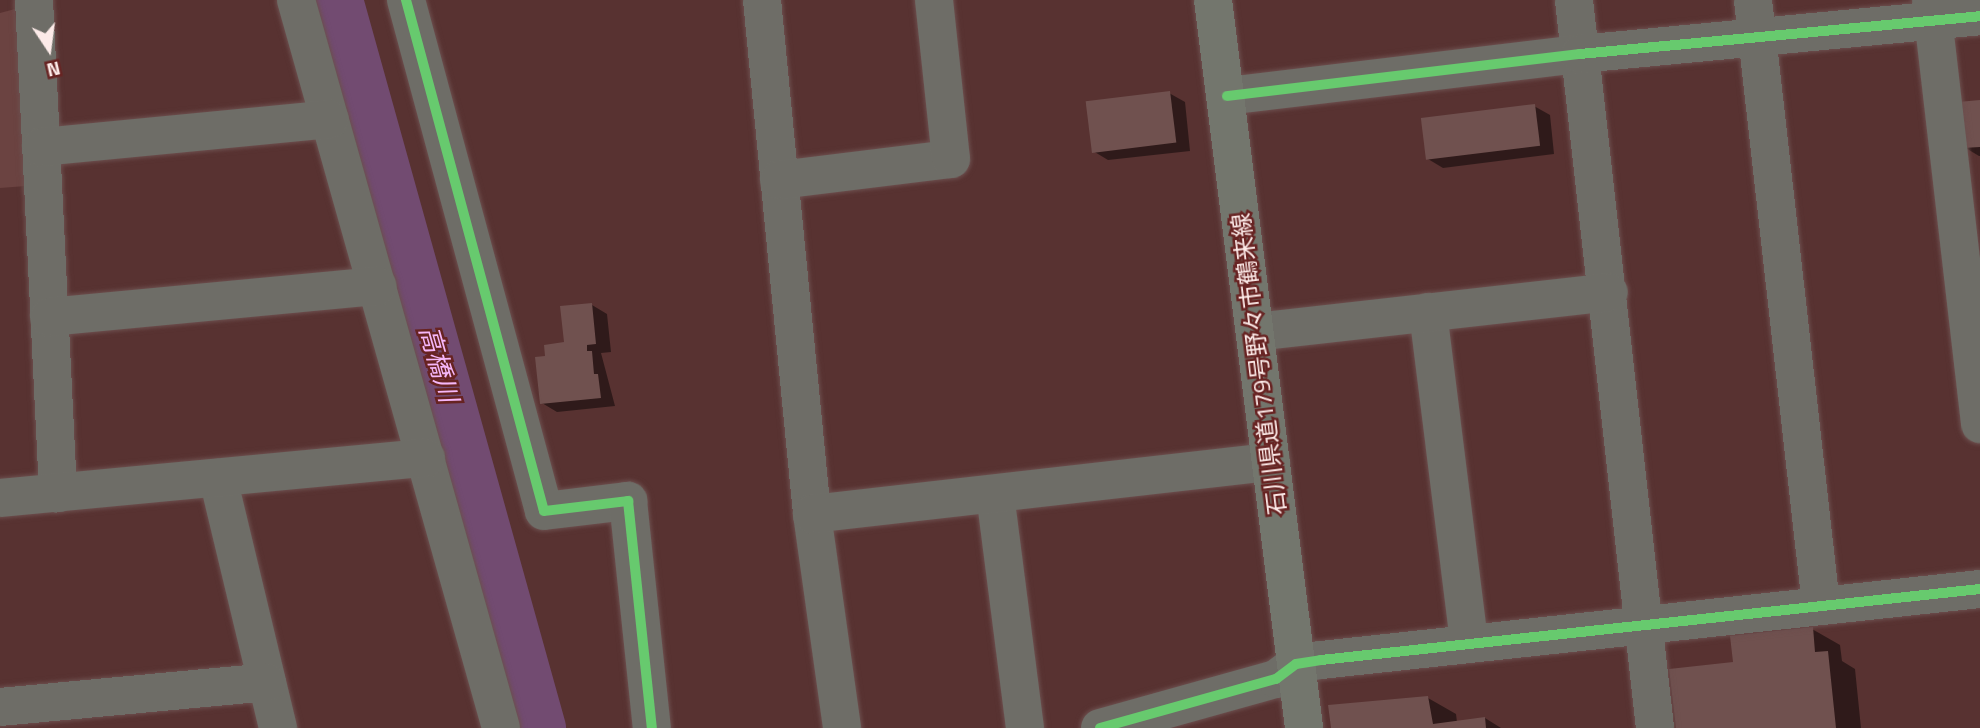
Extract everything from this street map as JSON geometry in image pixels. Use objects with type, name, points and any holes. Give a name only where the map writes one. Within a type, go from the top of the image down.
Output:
[{"type":"main road","name":"石川県道179号野々市鶴来線","points":[[1213,0],[1304,728]]},
{"type":"street","points":[[34,0],[58,493]]},
{"type":"street","points":[[296,0],[501,728]]},
{"type":"street","points":[[407,0],[544,511],[628,501],[652,728]]},
{"type":"street","points":[[762,0],[812,513],[842,728]]},
{"type":"street","points":[[779,180],[951,159],[934,0]]},
{"type":"street","points":[[1574,0],[1609,292],[1655,728]]},
{"type":"street","points":[[1753,0],[1821,605]]},
{"type":"street","points":[[1227,96],[1580,54],[1757,38],[1933,11],[1980,16]]},
{"type":"street","points":[[1933,11],[1980,424]]},
{"type":"street","points":[[41,147],[330,119]]},
{"type":"street","points":[[49,317],[378,286]]},
{"type":"street","points":[[1255,332],[1609,292]]},
{"type":"street","points":[[1428,313],[1469,643]]},
{"type":"street","points":[[0,498],[426,458]]},
{"type":"street","points":[[812,513],[1271,462]]},
{"type":"street","points":[[218,478],[278,728]]},
{"type":"street","points":[[995,494],[1025,728]]},
{"type":"street","points":[[1102,728],[1276,679],[1296,664],[1642,623],[1980,589]]},
{"type":"street","points":[[0,707],[80,714],[267,682]]},
{"type":"shaded area","points":[[15,9],[26,186],[0,188],[0,13]]},
{"type":"building","points":[[1170,91],[1176,143],[1092,153],[1086,101]]},
{"type":"building","points":[[1980,100],[1980,147],[1963,148],[1958,102]]},
{"type":"building","points":[[1535,104],[1540,146],[1426,160],[1421,118]]},
{"type":"building","points":[[592,303],[596,344],[587,345],[587,351],[592,351],[594,374],[598,374],[601,398],[540,404],[535,357],[545,356],[544,345],[564,342],[560,306]]},
{"type":"building","points":[[1813,627],[1815,652],[1828,651],[1836,728],[1676,728],[1669,669],[1733,662],[1730,636]]},
{"type":"building","points":[[1428,696],[1433,724],[1485,717],[1486,728],[1331,728],[1328,705]]},
{"type":"waterway","name":"高橋川","points":[[337,0],[540,728]]},
{"type":"cycle path","points":[[406,0],[544,511],[628,501],[652,728]]},
{"type":"cycle path","points":[[1227,96],[1580,54],[1980,16]]},
{"type":"cycle path","points":[[1100,728],[1276,679],[1296,664],[1321,660],[1980,589]]}]
